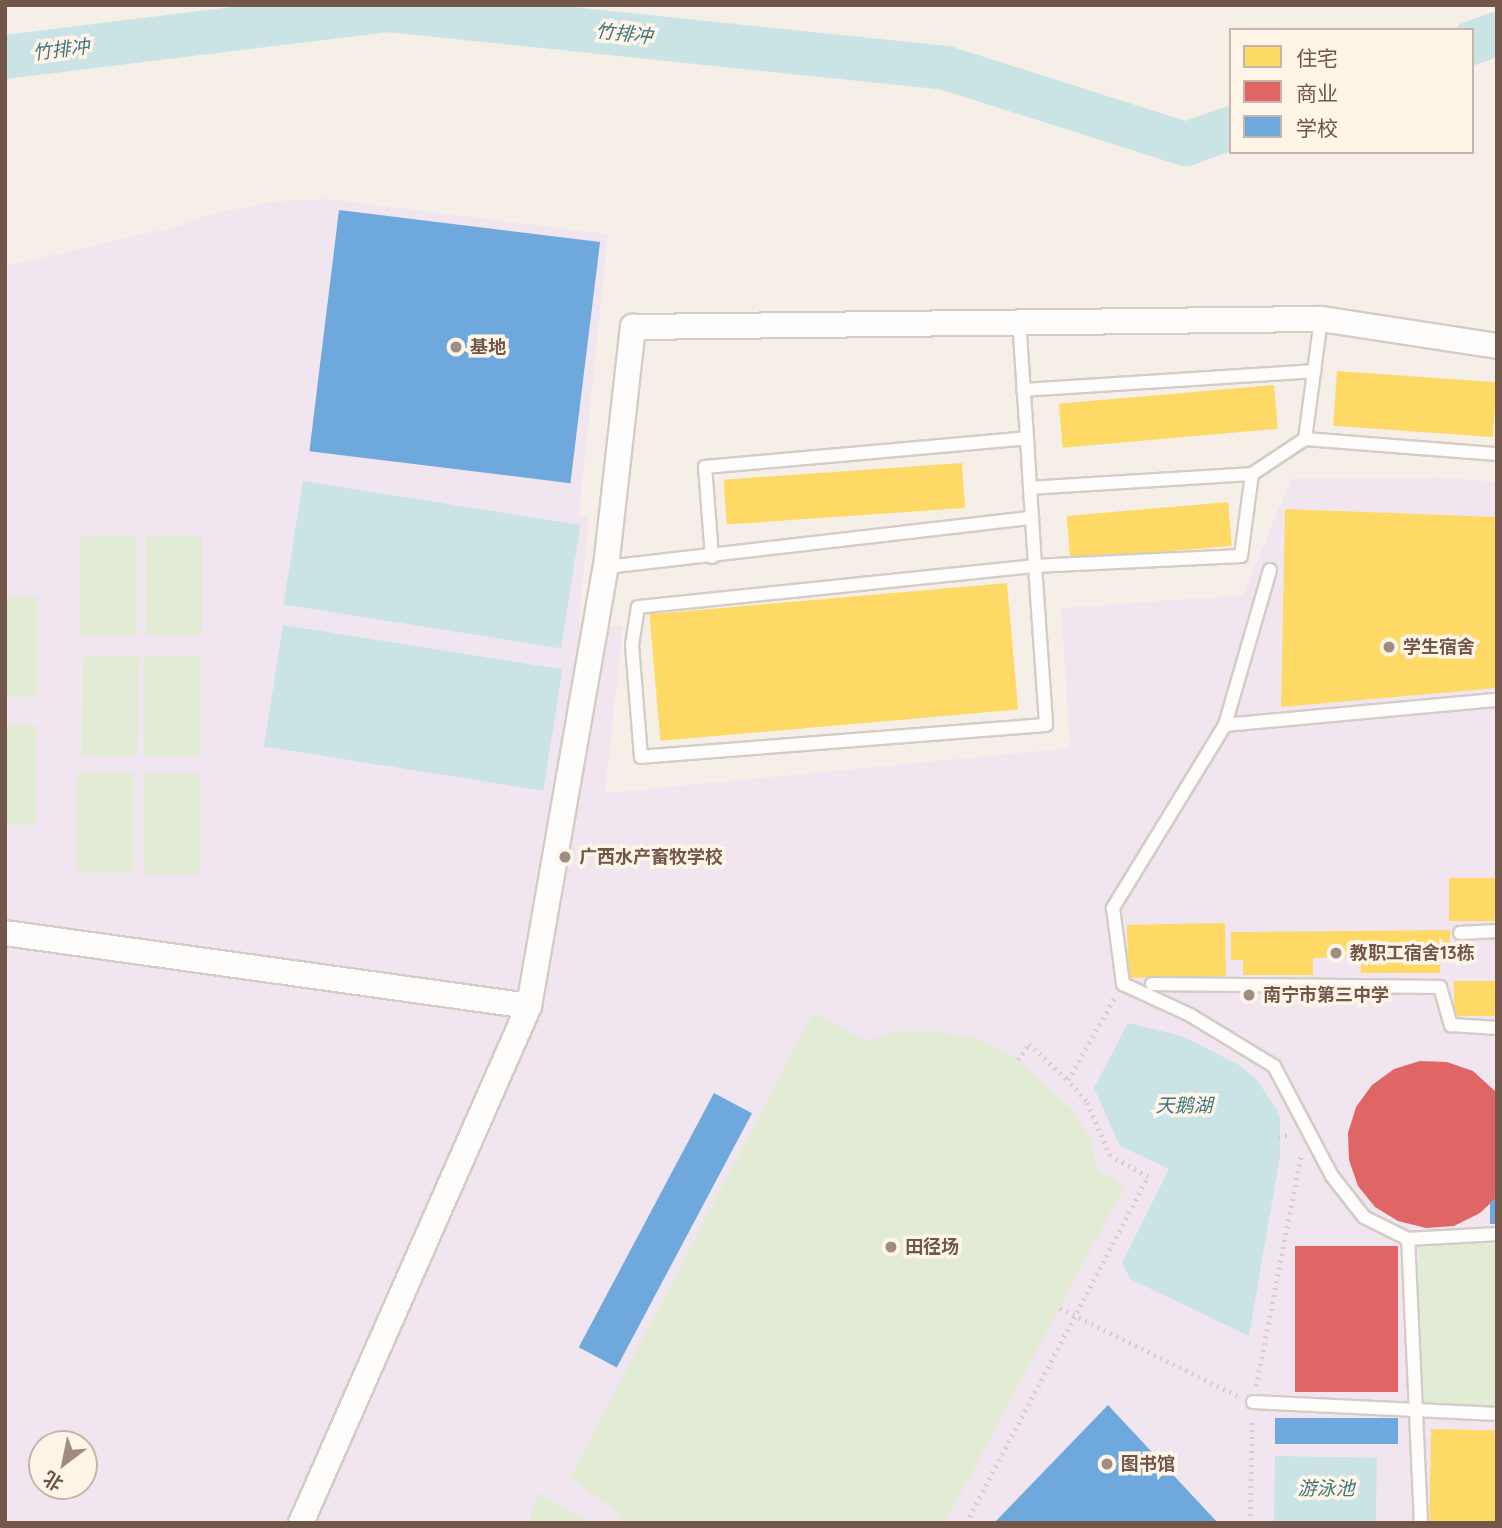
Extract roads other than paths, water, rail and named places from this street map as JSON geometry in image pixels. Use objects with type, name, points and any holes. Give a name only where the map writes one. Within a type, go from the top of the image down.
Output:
[{"type":"street","points":[[301,1523],[529,1006],[606,567],[633,327],[1321,318],[1497,346]]},
{"type":"street","points":[[5,933],[529,1006]]},
{"type":"lane","points":[[1305,439],[1321,318]]},
{"type":"lane","points":[[1018,320],[1027,438],[1035,566],[1046,725],[641,757],[632,645],[638,607],[1035,566],[1241,556],[1252,474]]},
{"type":"lane","points":[[1023,390],[1314,371]]},
{"type":"lane","points":[[712,557],[705,467],[1027,438]]},
{"type":"lane","points":[[1030,488],[1252,474],[1305,439],[1497,454]]},
{"type":"lane","points":[[606,567],[712,557],[1032,518]]},
{"type":"lane","points":[[1270,570],[1225,725],[1113,908],[1123,984],[1190,1015],[1274,1066],[1332,1176],[1364,1217],[1408,1239],[1497,1234]]},
{"type":"lane","points":[[1225,725],[1497,700]]},
{"type":"lane","points":[[1460,933],[1497,931]]},
{"type":"lane","points":[[1152,984],[1440,986],[1451,1025],[1497,1028]]},
{"type":"lane","points":[[1408,1239],[1421,1523]]},
{"type":"lane","points":[[1252,1402],[1497,1414]]},
{"type":"water","points":[[303,481],[581,525],[561,648],[283,604]]},
{"type":"water","points":[[283,625],[563,669],[543,791],[264,746]]},
{"type":"water","name":"天鹅湖","points":[[1128,1023],[1182,1036],[1239,1065],[1257,1080],[1280,1115],[1280,1156],[1249,1336],[1130,1279],[1122,1263],[1169,1169],[1120,1146],[1094,1088]]},
{"type":"water","name":"游泳池","points":[[1275,1456],[1377,1458],[1376,1523],[1274,1523]]},
{"type":"waterway","name":"竹排冲","points":[[5,57],[389,10],[946,68],[1186,144],[1229,129]]},
{"type":"waterway","name":"竹排冲","points":[[1474,42],[1497,34]]},
{"type":"place","name":"基地","points":[[456,347]]},
{"type":"place","name":"学生宿舍","points":[[1389,647]]},
{"type":"place","name":"广西水产畜牧学校","points":[[565,857]]},
{"type":"place","name":"教职工宿舍13栋","points":[[1336,953]]},
{"type":"place","name":"南宁市第三中学","points":[[1249,995]]},
{"type":"place","name":"田径场","points":[[891,1247]]},
{"type":"place","name":"图书馆","points":[[1107,1464]]}]
